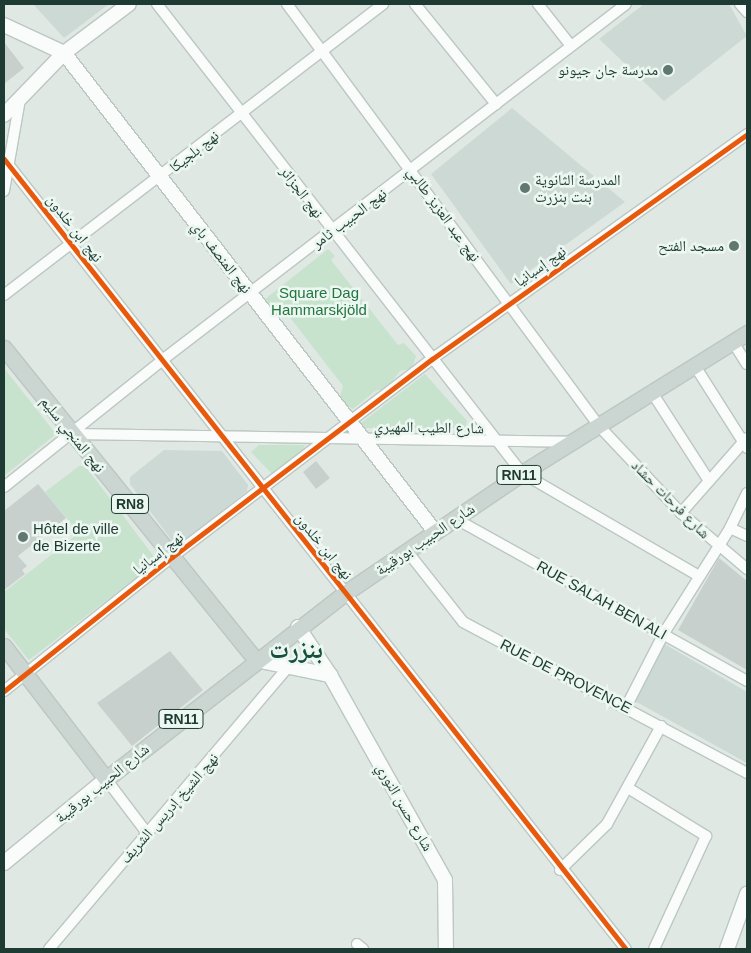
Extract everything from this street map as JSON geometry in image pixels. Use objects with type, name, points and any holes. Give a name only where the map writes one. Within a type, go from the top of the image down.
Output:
[{"type":"main road","name":"شارع الحبيب بورقيبة","points":[[106,779],[345,592],[436,533],[522,473],[653,394],[747,333]]},
{"type":"main road","name":"نهج المنجي سليم","points":[[4,348],[256,660]]},
{"type":"main road","points":[[4,646],[106,779]]},
{"type":"street","points":[[4,115],[64,53],[129,4]]},
{"type":"street","name":"نهج الجزائر","points":[[157,4],[522,473]]},
{"type":"street","name":"نهج عبد العزيز طالبي","points":[[287,4],[412,170],[600,426]]},
{"type":"street","name":"نهج بلجيكا","points":[[4,295],[73,245],[383,4]]},
{"type":"street","points":[[415,4],[496,104]]},
{"type":"street","points":[[538,4],[571,46]]},
{"type":"street","name":"نهج الحبيب ثامر","points":[[4,487],[74,434],[161,361],[251,294],[626,4]]},
{"type":"street","points":[[740,4],[747,12]]},
{"type":"street","points":[[4,25],[64,53]]},
{"type":"street","name":"نهج المنصف باي","points":[[64,53],[436,533]]},
{"type":"street","points":[[4,191],[6,161],[20,98]]},
{"type":"street","name":"نهج إسبانيا","points":[[4,691],[172,557],[261,489],[351,424],[432,359],[747,134]]},
{"type":"street","name":"نهج ابن خلدون","points":[[6,161],[73,245],[219,436],[345,592],[560,870],[626,949]]},
{"type":"street","points":[[734,342],[747,364]]},
{"type":"street","points":[[681,513],[746,443],[696,366]]},
{"type":"street","points":[[653,394],[709,481]]},
{"type":"street","name":"شارع فرحات حشاد","points":[[600,426],[681,513],[747,569]]},
{"type":"street","name":"شارع الطيب المهيري","points":[[74,434],[573,442]]},
{"type":"street","points":[[522,473],[697,575]]},
{"type":"street","points":[[626,707],[697,575],[730,528],[747,493]]},
{"type":"street","name":"RUE SALAH BEN ALI","points":[[456,519],[747,681]]},
{"type":"street","points":[[730,528],[747,536]]},
{"type":"street","name":"RUE DE PROVENCE","points":[[407,551],[462,622],[626,707],[747,774]]},
{"type":"street","name":"شارع حسن النوري","points":[[298,627],[330,675],[445,880],[446,949]]},
{"type":"street","points":[[256,660],[330,675]]},
{"type":"street","name":"نهج الشيخ إدريس الشريف","points":[[49,949],[289,666]]},
{"type":"street","points":[[560,870],[607,824],[661,726]]},
{"type":"street","points":[[106,779],[147,833]]},
{"type":"street","name":"شارع الحبيب بورقيبة","points":[[4,863],[106,779]]},
{"type":"street","points":[[628,788],[703,830],[706,836],[654,949]]},
{"type":"street","points":[[727,949],[747,894]]},
{"type":"shaded area","points":[[33,4],[109,4],[64,38]]},
{"type":"shaded area","name":"مدرسة جان جيونو","points":[[644,4],[729,4],[747,36],[664,101],[599,39]]},
{"type":"shaded area","name":"المدرسة الثانوية بنت بنزرت","points":[[512,108],[625,202],[511,284],[431,174]]},
{"type":"shaded area","points":[[164,450],[222,451],[248,485],[247,491],[181,543],[173,542],[130,484],[130,477]]},
{"type":"shaded area","points":[[663,643],[747,692],[747,763],[633,700]]},
{"type":"green space","name":"Square Dag Hammarskjöld","points":[[328,249],[335,256],[331,260],[398,345],[404,343],[416,356],[412,368],[400,371],[387,388],[375,391],[353,409],[339,400],[343,386],[278,302],[270,308],[264,300]]},
{"type":"green space","points":[[4,368],[56,434],[4,476]]},
{"type":"green space","points":[[425,374],[467,421],[465,428],[364,428],[361,423]]},
{"type":"green space","points":[[259,445],[305,445],[298,461],[273,475],[251,452]]},
{"type":"green space","points":[[79,466],[85,466],[115,505],[155,558],[154,564],[29,660],[4,629],[4,592],[79,533],[45,492]]},
{"type":"building","points":[[4,42],[24,68],[4,84]]},
{"type":"building","points":[[316,461],[330,478],[316,489],[303,472]]},
{"type":"building","name":"Hôtel de ville de Bizerte","points":[[38,484],[66,518],[18,556],[27,566],[22,570],[25,574],[4,590],[4,511]]},
{"type":"building","points":[[719,558],[747,581],[747,670],[678,630]]},
{"type":"building","points":[[170,651],[203,690],[132,746],[97,703]]},
{"type":"cycle path","points":[[4,691],[172,557],[432,359],[747,134]]},
{"type":"cycle path","points":[[4,159],[626,949]]},
{"type":"place","name":"مدرسة جان جيونو","points":[[668,70]]},
{"type":"place","name":"المدرسة الثانوية بنت بنزرت","points":[[525,188]]},
{"type":"place","name":"مسجد الفتح","points":[[734,246]]},
{"type":"place","name":"Hôtel de ville de Bizerte","points":[[23,537]]},
{"type":"district","name":"بنزرت","points":[[296,649]]}]
